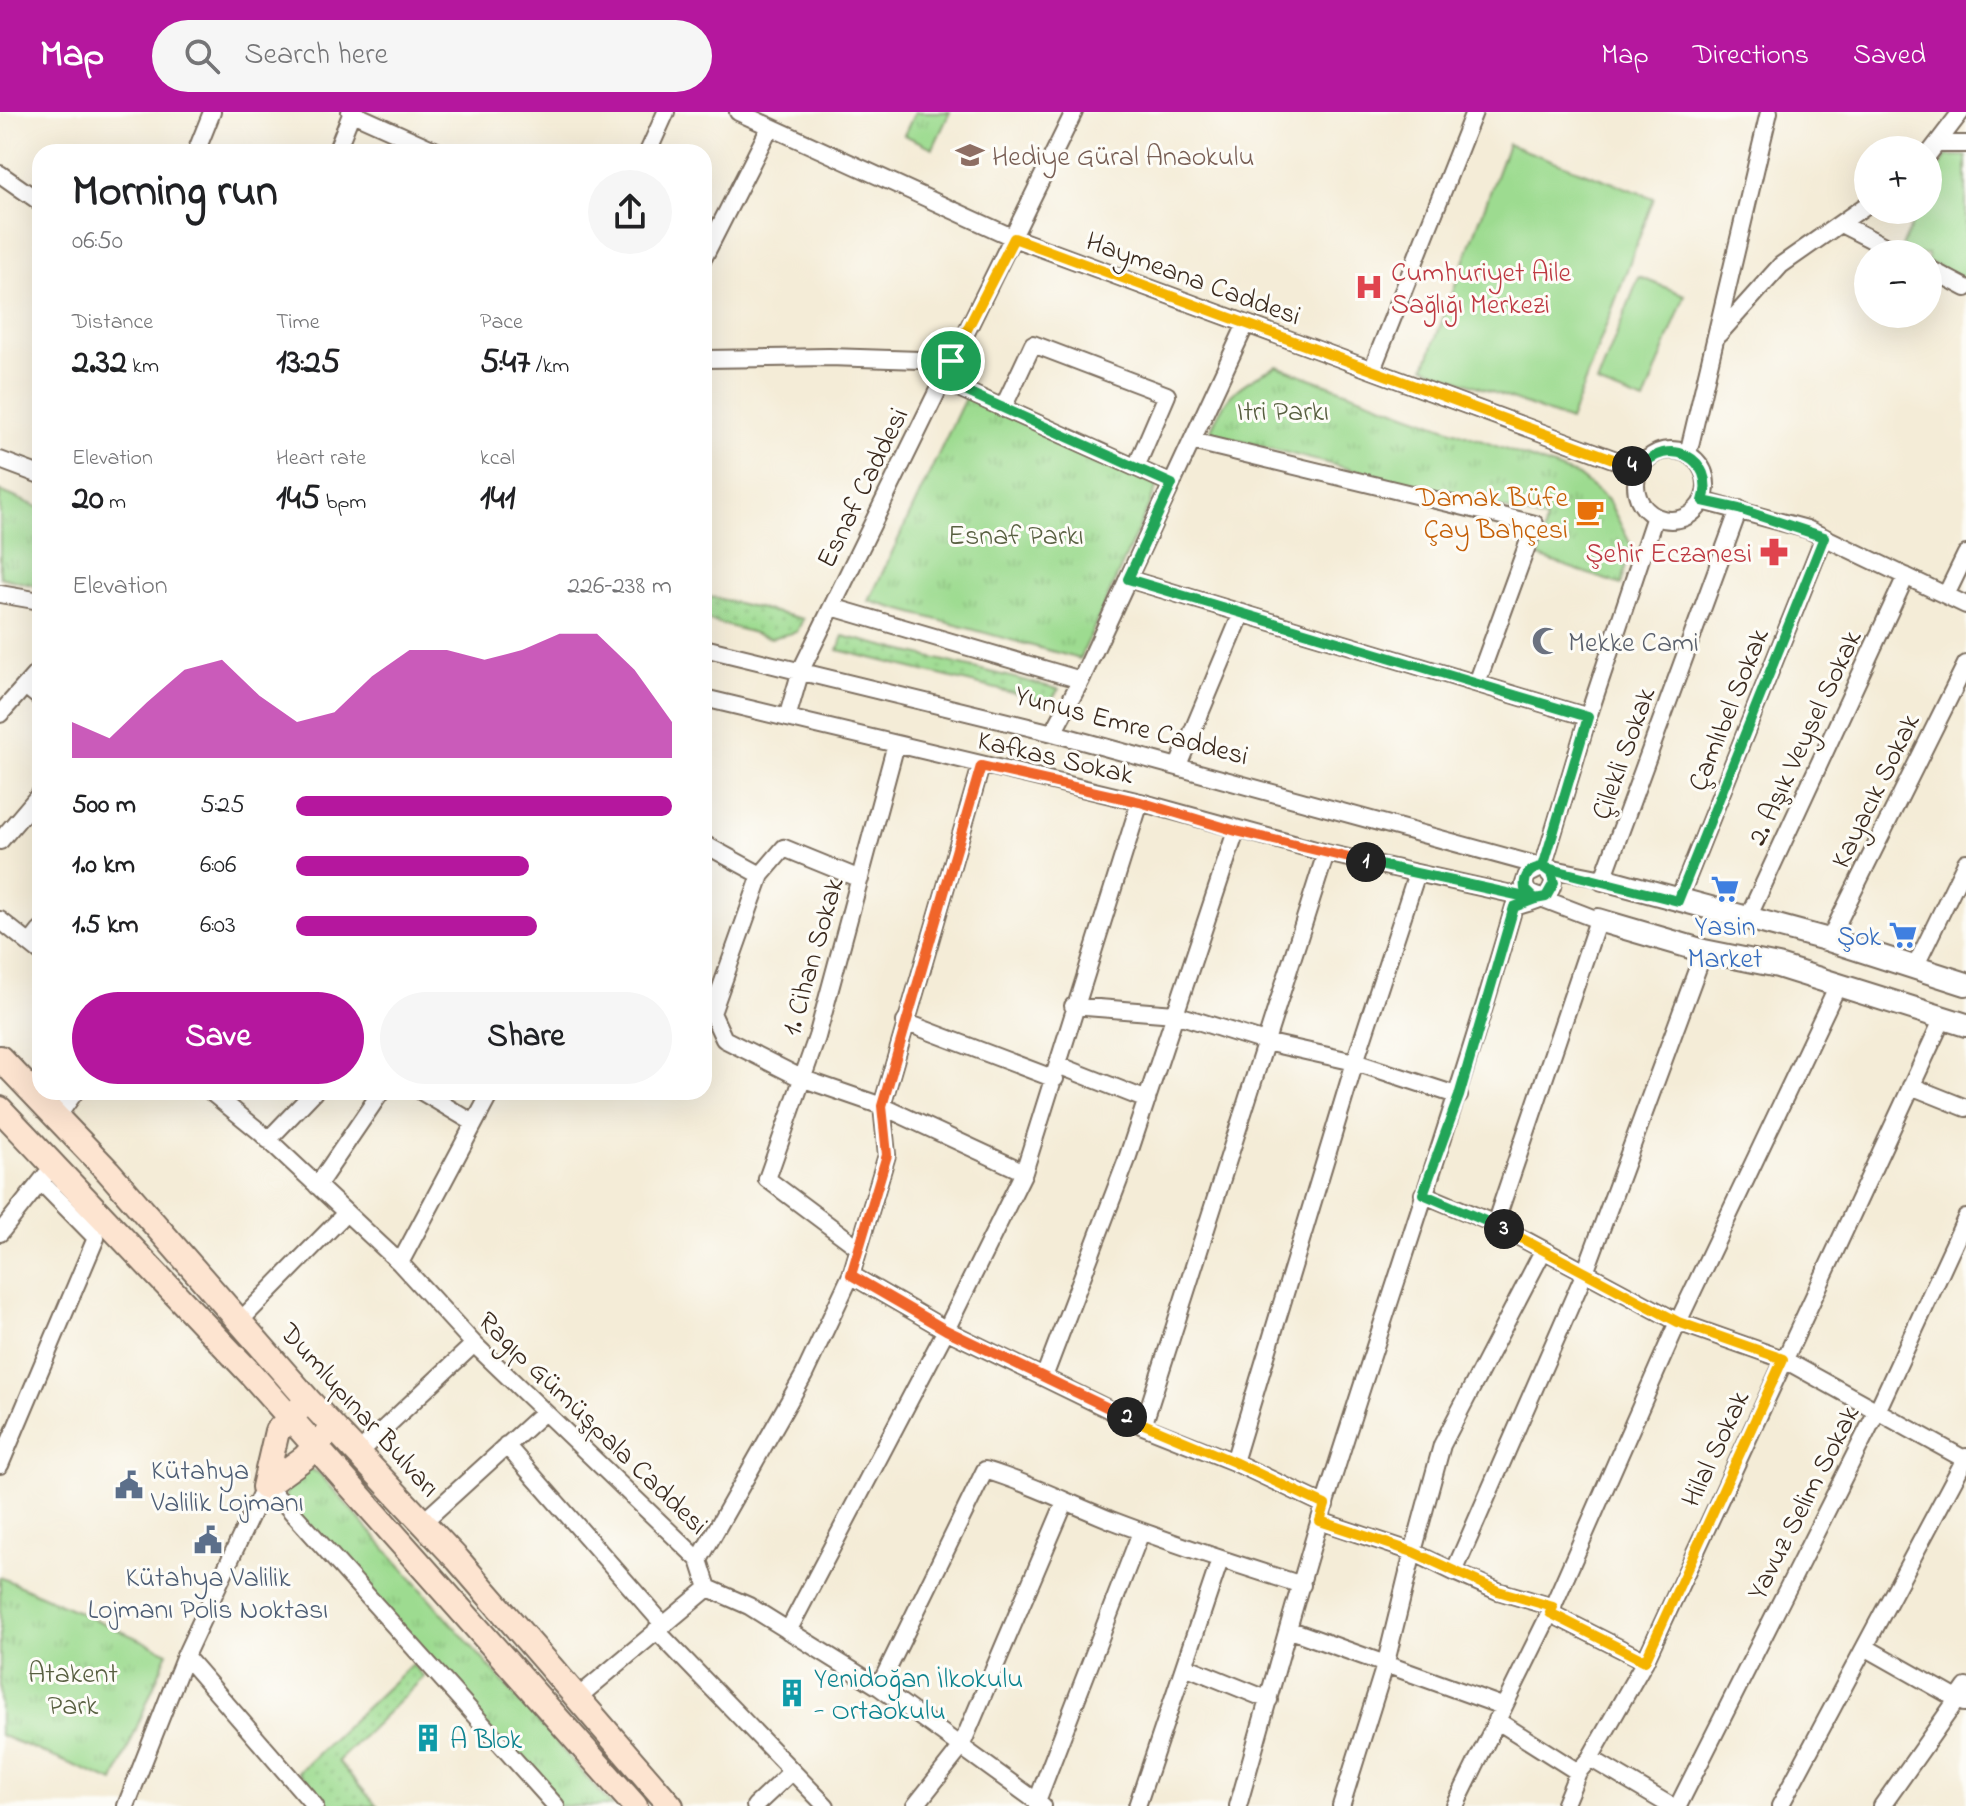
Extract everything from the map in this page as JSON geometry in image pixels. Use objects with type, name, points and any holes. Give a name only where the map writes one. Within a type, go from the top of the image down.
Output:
[{"type":"main road","name":"Dumlupınar Bulvarı","points":[[0,1058],[32,1091]]},
{"type":"main road","name":"Dumlupınar Bulvarı","points":[[41,1100],[241,1320],[308,1400],[422,1523],[671,1806]]},
{"type":"main road","name":"Dumlupınar Bulvarı","points":[[0,1109],[47,1174],[316,1445],[635,1806]]},
{"type":"main road","points":[[264,1487],[277,1431],[308,1400]]},
{"type":"main road","points":[[264,1487],[316,1445],[334,1426]]},
{"type":"street","points":[[199,144],[212,112]]},
{"type":"street","points":[[339,144],[351,112],[421,144]]},
{"type":"street","points":[[652,144],[666,112]]},
{"type":"street","name":"Haymeana Caddesi","points":[[738,112],[1014,238],[1640,469]]},
{"type":"street","name":"Esnaf Caddesi","points":[[787,718],[801,670],[1074,112]]},
{"type":"street","points":[[1372,370],[1474,112]]},
{"type":"street","points":[[1942,138],[1961,112]]},
{"type":"street","points":[[1688,454],[1765,113]]},
{"type":"street","points":[[712,241],[770,127]]},
{"type":"street","points":[[1942,148],[1966,144]]},
{"type":"street","points":[[0,174],[32,196]]},
{"type":"street","points":[[1717,335],[1781,265],[1854,214]]},
{"type":"street","points":[[1841,224],[1872,240]]},
{"type":"street","points":[[1942,275],[1966,288]]},
{"type":"street","points":[[1053,733],[1081,680],[1246,324]]},
{"type":"street","points":[[1003,408],[1033,344],[1167,395],[1136,467]]},
{"type":"street","points":[[712,359],[829,357],[951,361]]},
{"type":"street","points":[[941,380],[1172,484]]},
{"type":"street","points":[[1192,441],[1535,524],[1477,683]]},
{"type":"street","points":[[1666,451],[1688,454],[1703,470],[1706,491],[1703,501],[1696,510],[1677,520],[1655,516],[1640,501],[1637,479],[1640,469],[1656,454],[1666,451]]},
{"type":"street","points":[[0,460],[32,472]]},
{"type":"street","points":[[1703,501],[1739,509],[1824,537],[1966,605]]},
{"type":"street","name":"Çilekli Sokak","points":[[1603,879],[1739,509]]},
{"type":"street","points":[[1238,1806],[1322,1513],[1423,1194],[1459,1096],[1514,907],[1546,897],[1554,883],[1551,873],[1543,867],[1588,717],[1655,516]]},
{"type":"street","name":"Çamlıbel Sokak","points":[[1678,901],[1824,537]]},
{"type":"street","points":[[1946,595],[1966,554]]},
{"type":"street","name":"2. Aşık Veysel Sokak","points":[[1747,920],[1906,576]]},
{"type":"street","points":[[1128,579],[1588,717]]},
{"type":"street","points":[[0,594],[32,600]]},
{"type":"street","points":[[832,607],[1081,680]]},
{"type":"street","points":[[1178,766],[1242,613]]},
{"type":"street","name":"Yunus Emre Caddesi","points":[[712,650],[1053,733],[1543,867],[1603,879]]},
{"type":"street","name":"Kayacık Sokak","points":[[1829,940],[1966,664]]},
{"type":"street","points":[[0,714],[32,678]]},
{"type":"street","points":[[25,686],[32,692]]},
{"type":"street","name":"Kafkas Sokak","points":[[712,700],[1140,802],[1236,831],[1326,853],[1535,899],[1598,920]]},
{"type":"street","name":"1. Cihan Sokak","points":[[859,1248],[767,1179],[817,1037],[896,744]]},
{"type":"street","points":[[699,1560],[804,1375],[851,1275],[887,1155],[882,1106],[981,766]]},
{"type":"street","points":[[788,1631],[946,1330],[1024,1172],[1057,1072],[1073,1006],[1140,802]]},
{"type":"street","points":[[0,841],[32,803]]},
{"type":"street","points":[[1044,1377],[1147,1100],[1236,831]]},
{"type":"street","points":[[712,848],[761,875]]},
{"type":"street","points":[[860,879],[784,848],[761,875],[712,1013],[724,1039],[801,1078],[882,1106],[1024,1172]]},
{"type":"street","points":[[1143,1426],[1326,853]]},
{"type":"street","points":[[1915,967],[1966,862]]},
{"type":"street","points":[[1234,1462],[1355,1062],[1417,873]]},
{"type":"street","points":[[1603,879],[1829,940],[1966,984]]},
{"type":"street","points":[[0,920],[32,940]]},
{"type":"street","points":[[1495,1224],[1598,920],[1704,951],[1778,966],[1966,1025]]},
{"type":"street","points":[[1454,1572],[1586,1270],[1704,951]]},
{"type":"street","points":[[1455,1806],[1551,1610],[1678,1322],[1838,985]]},
{"type":"street","points":[[1073,1006],[1175,1014],[1265,1042],[1355,1062],[1459,1096]]},
{"type":"street","name":"Hilal Sokak","points":[[1564,1806],[1578,1772],[1590,1758],[1645,1661],[1943,1018]]},
{"type":"street","points":[[905,1022],[1147,1100]]},
{"type":"street","points":[[1911,1086],[1966,1108]]},
{"type":"street","points":[[57,1117],[69,1100]]},
{"type":"street","name":"Ragıp Gümüşpala Caddesi","points":[[220,1100],[400,1263],[474,1344],[699,1560],[708,1588]]},
{"type":"street","points":[[268,1140],[306,1100]]},
{"type":"street","points":[[317,1186],[376,1100]]},
{"type":"street","points":[[435,1100],[474,1123]]},
{"type":"street","points":[[400,1263],[487,1100]]},
{"type":"street","points":[[0,1233],[47,1174],[96,1238],[6,1431],[0,1465]]},
{"type":"street","points":[[1423,1194],[1495,1224],[1543,1251],[1586,1270],[1678,1322],[1783,1359],[1966,1459],[1780,1806]]},
{"type":"street","points":[[241,1320],[345,1214]]},
{"type":"street","name":"Yavuz Selim Sokak","points":[[1678,1806],[1878,1409],[1966,1218]]},
{"type":"street","points":[[1341,1806],[1386,1662],[1442,1445],[1543,1251]]},
{"type":"street","points":[[851,1275],[946,1330],[1143,1426],[1234,1462],[1322,1513],[1498,1591],[1551,1610],[1645,1661]]},
{"type":"street","points":[[357,1454],[474,1344]]},
{"type":"street","points":[[422,1523],[544,1412]]},
{"type":"street","points":[[506,1445],[660,1627],[826,1806]]},
{"type":"street","points":[[879,1687],[985,1470],[1027,1482],[1065,1502],[1141,1532],[1302,1585]]},
{"type":"street","points":[[126,1806],[185,1656],[264,1487],[284,1503],[556,1806]]},
{"type":"street","points":[[915,1806],[960,1749],[1065,1502]]},
{"type":"street","points":[[577,1698],[708,1588],[749,1606],[879,1687],[960,1749],[1040,1804],[1141,1532]]},
{"type":"street","points":[[1137,1806],[1220,1560]]},
{"type":"street","points":[[1288,1629],[1386,1662],[1499,1713],[1578,1772]]},
{"type":"street","points":[[1865,1647],[1963,1697],[1882,1806]]},
{"type":"street","points":[[185,1656],[315,1806]]},
{"type":"street","points":[[1185,1666],[1269,1700]]},
{"type":"street","points":[[1590,1758],[1671,1806]]},
{"type":"street","points":[[755,1806],[792,1771]]},
{"type":"green space","points":[[915,112],[950,112],[933,148],[904,135]]},
{"type":"green space","points":[[1508,144],[1654,198],[1570,421],[1425,367]]},
{"type":"green space","points":[[1946,156],[1966,156],[1966,281],[1942,269],[1942,240],[1905,240],[1912,224],[1942,224],[1942,164]]},
{"type":"green space","points":[[1639,277],[1685,295],[1644,402],[1597,384]]},
{"type":"green space","name":"Itri Parkı","points":[[1277,366],[1578,476],[1608,500],[1631,545],[1621,585],[1539,557],[1546,520],[1210,433],[1221,408],[1235,391]]},
{"type":"green space","name":"Esnaf Parkı","points":[[966,396],[1158,485],[1080,659],[869,601]]},
{"type":"green space","points":[[0,491],[32,505],[32,585],[0,577]]},
{"type":"green space","points":[[712,597],[803,619],[797,632],[771,638],[712,621]]},
{"type":"green space","points":[[843,636],[1059,689],[1049,702],[838,650]]},
{"type":"green space","points":[[307,1468],[319,1473],[612,1806],[558,1806],[284,1503],[288,1479]]},
{"type":"green space","name":"Atakent Park","points":[[0,1577],[168,1652],[114,1782],[0,1735]]},
{"type":"green space","points":[[412,1664],[424,1677],[338,1761],[377,1806],[329,1806],[298,1772]]},
{"type":"place","name":"Hediye Güral Anaokulu","points":[[970,155]]},
{"type":"place","name":"Cumhuriyet Aile Sağlığı Merkezi","points":[[1369,287]]},
{"type":"place","name":"Damak Büfe Çay Bahçesi","points":[[1590,512]]},
{"type":"place","name":"Şehir Eczanesi","points":[[1774,552]]},
{"type":"place","name":"Mekke Cami","points":[[1546,641]]},
{"type":"place","name":"Yasin Market","points":[[1725,889]]},
{"type":"place","name":"Şok","points":[[1903,935]]},
{"type":"place","name":"Kütahya Valilik Lojmanı","points":[[129,1485]]},
{"type":"place","name":"Kütahya Valilik Lojmanı Polis Noktası","points":[[208,1540]]},
{"type":"place","name":"Yenidoğan İlkokulu - Ortaokulu","points":[[792,1693]]},
{"type":"place","name":"A Blok","points":[[428,1738]]},
{"type":"route","points":[[951,361],[941,380],[1172,484],[1128,579],[1588,717],[1543,867],[1551,873],[1553,887],[1542,899],[1535,899],[1326,853],[1236,831],[1140,802],[981,766],[882,1106],[887,1155],[851,1275],[946,1330],[1143,1426],[1234,1462],[1325,1505],[1320,1521],[1413,1552],[1498,1591],[1553,1607],[1550,1613],[1645,1661],[1783,1359],[1678,1322],[1586,1270],[1543,1251],[1495,1224],[1423,1194],[1459,1096],[1514,907],[1535,899],[1525,889],[1527,875],[1534,868],[1543,867],[1603,879],[1678,901],[1824,537],[1807,529],[1703,501],[1706,491],[1703,470],[1688,454],[1677,451],[1656,454],[1640,469],[1014,238],[951,361]]}]
